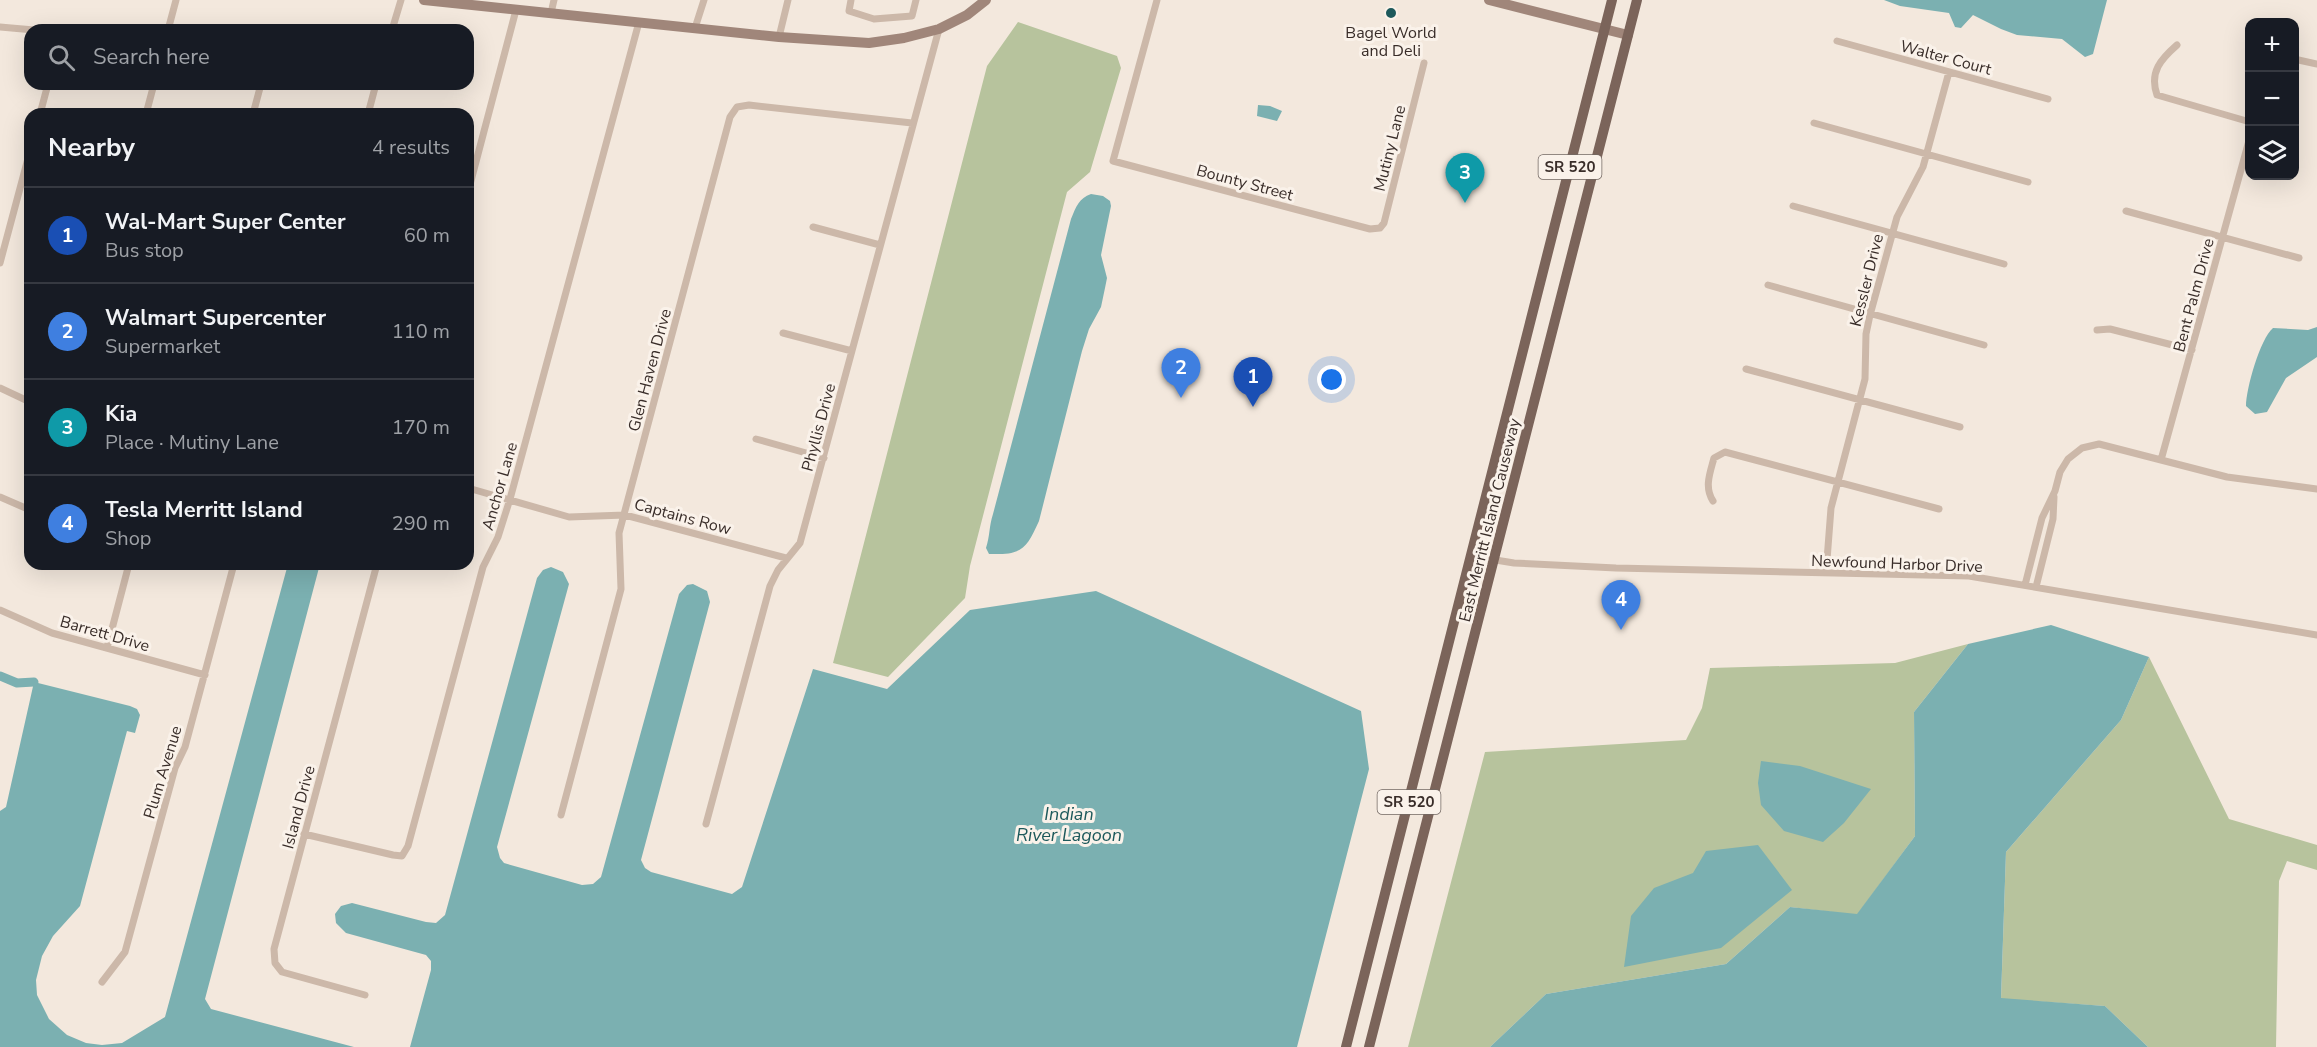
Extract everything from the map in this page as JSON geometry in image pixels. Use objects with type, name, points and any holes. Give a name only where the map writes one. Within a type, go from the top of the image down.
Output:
[{"type":"main road","name":"East Merritt Island Causeway","points":[[1346,1047],[1612,0]]},
{"type":"main road","name":"East Merritt Island Causeway","points":[[1369,1047],[1637,0]]},
{"type":"street","points":[[170,24],[176,0]]},
{"type":"street","points":[[394,24],[401,0]]},
{"type":"street","points":[[423,0],[869,43],[904,38],[939,29],[967,15],[986,0]]},
{"type":"street","points":[[551,13],[554,0]]},
{"type":"street","points":[[696,28],[704,0]]},
{"type":"street","points":[[779,36],[788,0]]},
{"type":"street","points":[[851,0],[849,11],[874,19],[912,16],[916,0]]},
{"type":"street","name":"Bounty Street","points":[[1157,0],[1113,161],[1370,229]]},
{"type":"street","points":[[1489,0],[1628,35]]},
{"type":"street","points":[[474,169],[516,10]]},
{"type":"street","name":"Anchor Lane","points":[[304,834],[402,856],[408,846],[483,567],[498,537],[510,500],[639,22]]},
{"type":"street","points":[[0,27],[24,29]]},
{"type":"street","name":"Phyllis Drive","points":[[706,824],[770,586],[786,558],[800,543],[939,29]]},
{"type":"street","name":"Walter Court","points":[[1838,41],[2048,99]]},
{"type":"street","points":[[2177,45],[2162,59],[2155,71],[2154,86],[2157,95],[2245,121]]},
{"type":"street","points":[[2299,60],[2317,64]]},
{"type":"street","name":"Mutiny Lane","points":[[1370,229],[1380,228],[1384,223],[1424,63]]},
{"type":"street","name":"Kessler Drive","points":[[1826,573],[1829,523],[1865,379],[1866,334],[1870,315],[1892,232],[1927,154],[1949,72]]},
{"type":"street","points":[[42,108],[46,90]]},
{"type":"street","points":[[148,108],[152,90]]},
{"type":"street","points":[[255,108],[259,90]]},
{"type":"street","points":[[370,108],[374,90]]},
{"type":"street","name":"Glen Haven Drive","points":[[561,814],[621,589],[619,533],[734,111],[737,107],[748,105],[912,123]]},
{"type":"street","points":[[1814,123],[2028,182]]},
{"type":"street","name":"Bent Palm Drive","points":[[2161,460],[2245,155]]},
{"type":"street","points":[[0,263],[24,173]]},
{"type":"street","points":[[1793,206],[2004,264]]},
{"type":"street","points":[[2126,212],[2300,258]]},
{"type":"street","points":[[813,227],[880,245]]},
{"type":"street","points":[[1768,285],[1984,345]]},
{"type":"street","points":[[2097,330],[2110,329],[2192,350]]},
{"type":"street","points":[[783,333],[852,351]]},
{"type":"street","points":[[1746,369],[1960,427]]},
{"type":"street","points":[[0,388],[24,399]]},
{"type":"street","points":[[756,439],[824,458]]},
{"type":"street","points":[[2036,586],[2053,519],[2055,491],[2060,472],[2068,459],[2082,448],[2099,444],[2226,477],[2317,489]]},
{"type":"street","points":[[1713,501],[1709,494],[1708,483],[1714,458],[1725,452],[1939,509]]},
{"type":"street","name":"Captains Row","points":[[474,490],[568,517],[625,515],[786,558]]},
{"type":"street","points":[[2025,585],[2042,518],[2055,491]]},
{"type":"street","points":[[0,498],[24,508]]},
{"type":"street","name":"Newfound Harbor Drive","points":[[1471,556],[1494,561],[1663,570],[1969,576],[2317,635]]},
{"type":"street","points":[[107,648],[127,570]]},
{"type":"street","name":"Plum Avenue","points":[[102,982],[125,952],[175,768],[185,747],[232,570]]},
{"type":"street","name":"Island Drive","points":[[365,995],[282,972],[274,963],[274,949],[375,570]]},
{"type":"street","name":"Barrett Drive","points":[[0,610],[52,633],[205,675]]},
{"type":"green space","points":[[1018,22],[1117,56],[1121,68],[1090,172],[1067,192],[970,566],[965,598],[888,677],[833,663],[987,66]]},
{"type":"green space","points":[[1968,644],[1914,712],[1915,836],[1857,915],[1790,907],[1726,964],[1546,994],[1490,1047],[1408,1047],[1485,752],[1686,740],[1702,708],[1710,668],[1895,663]]},
{"type":"green space","points":[[2149,657],[2229,819],[2317,845],[2317,870],[2287,861],[2279,881],[2276,1047],[2148,1047],[2105,1006],[2001,999],[2006,852],[2121,720]]},
{"type":"water","points":[[1884,0],[2107,0],[2093,54],[2085,57],[2062,39],[2017,35],[1973,15],[1961,28],[1955,27],[1949,13],[1900,6]]},
{"type":"water","points":[[1258,105],[1270,106],[1282,111],[1277,121],[1257,116]]},
{"type":"water","points":[[1091,194],[1103,196],[1110,201],[1111,206],[1101,255],[1107,278],[1101,307],[1089,329],[1082,351],[1039,521],[1022,548],[1009,553],[989,554],[986,548],[992,518],[1071,219],[1076,207]]},
{"type":"water","points":[[2317,327],[2317,357],[2286,378],[2267,412],[2255,414],[2246,406],[2247,398],[2251,377],[2268,334],[2273,328],[2308,330]]},
{"type":"water","name":"Indian River Lagoon","points":[[551,567],[563,572],[569,584],[497,847],[504,863],[582,885],[593,884],[601,877],[679,594],[687,585],[693,584],[707,591],[710,602],[641,860],[645,868],[651,872],[732,894],[742,887],[813,669],[887,689],[970,610],[1096,591],[1361,711],[1369,769],[1297,1047],[410,1047],[431,970],[431,961],[426,955],[346,933],[336,923],[335,914],[341,906],[352,903],[426,922],[436,923],[445,915],[537,578],[543,570]]},
{"type":"water","points":[[286,570],[318,570],[205,999],[211,1009],[354,1047],[0,1047],[0,811],[6,807],[34,682],[130,706],[137,709],[140,715],[135,733],[127,731],[80,906],[53,936],[42,956],[36,980],[37,995],[49,1019],[67,1035],[86,1043],[102,1045],[122,1043],[165,1017]]},
{"type":"water","points":[[2051,625],[2149,657],[2121,720],[2006,852],[2001,998],[2105,1006],[2148,1047],[1490,1047],[1546,994],[1726,964],[1790,907],[1857,914],[1915,836],[1914,712],[1968,644]]},
{"type":"water","points":[[1761,761],[1800,766],[1871,789],[1844,823],[1823,842],[1784,831],[1761,805],[1758,783]]},
{"type":"water","points":[[1758,845],[1792,890],[1721,948],[1624,967],[1631,916],[1654,888],[1693,873],[1706,851]]},
{"type":"waterway","points":[[0,676],[17,683],[34,682]]},
{"type":"place","name":"Bagel World and Deli","points":[[1391,13]]},
{"type":"place","name":"Kia","points":[[1465,203]]},
{"type":"place","name":"Walmart Supercenter","points":[[1181,398]]},
{"type":"place","name":"Wal-Mart Super Center","points":[[1253,407]]},
{"type":"place","name":"Tesla Merritt Island","points":[[1621,630]]}]
